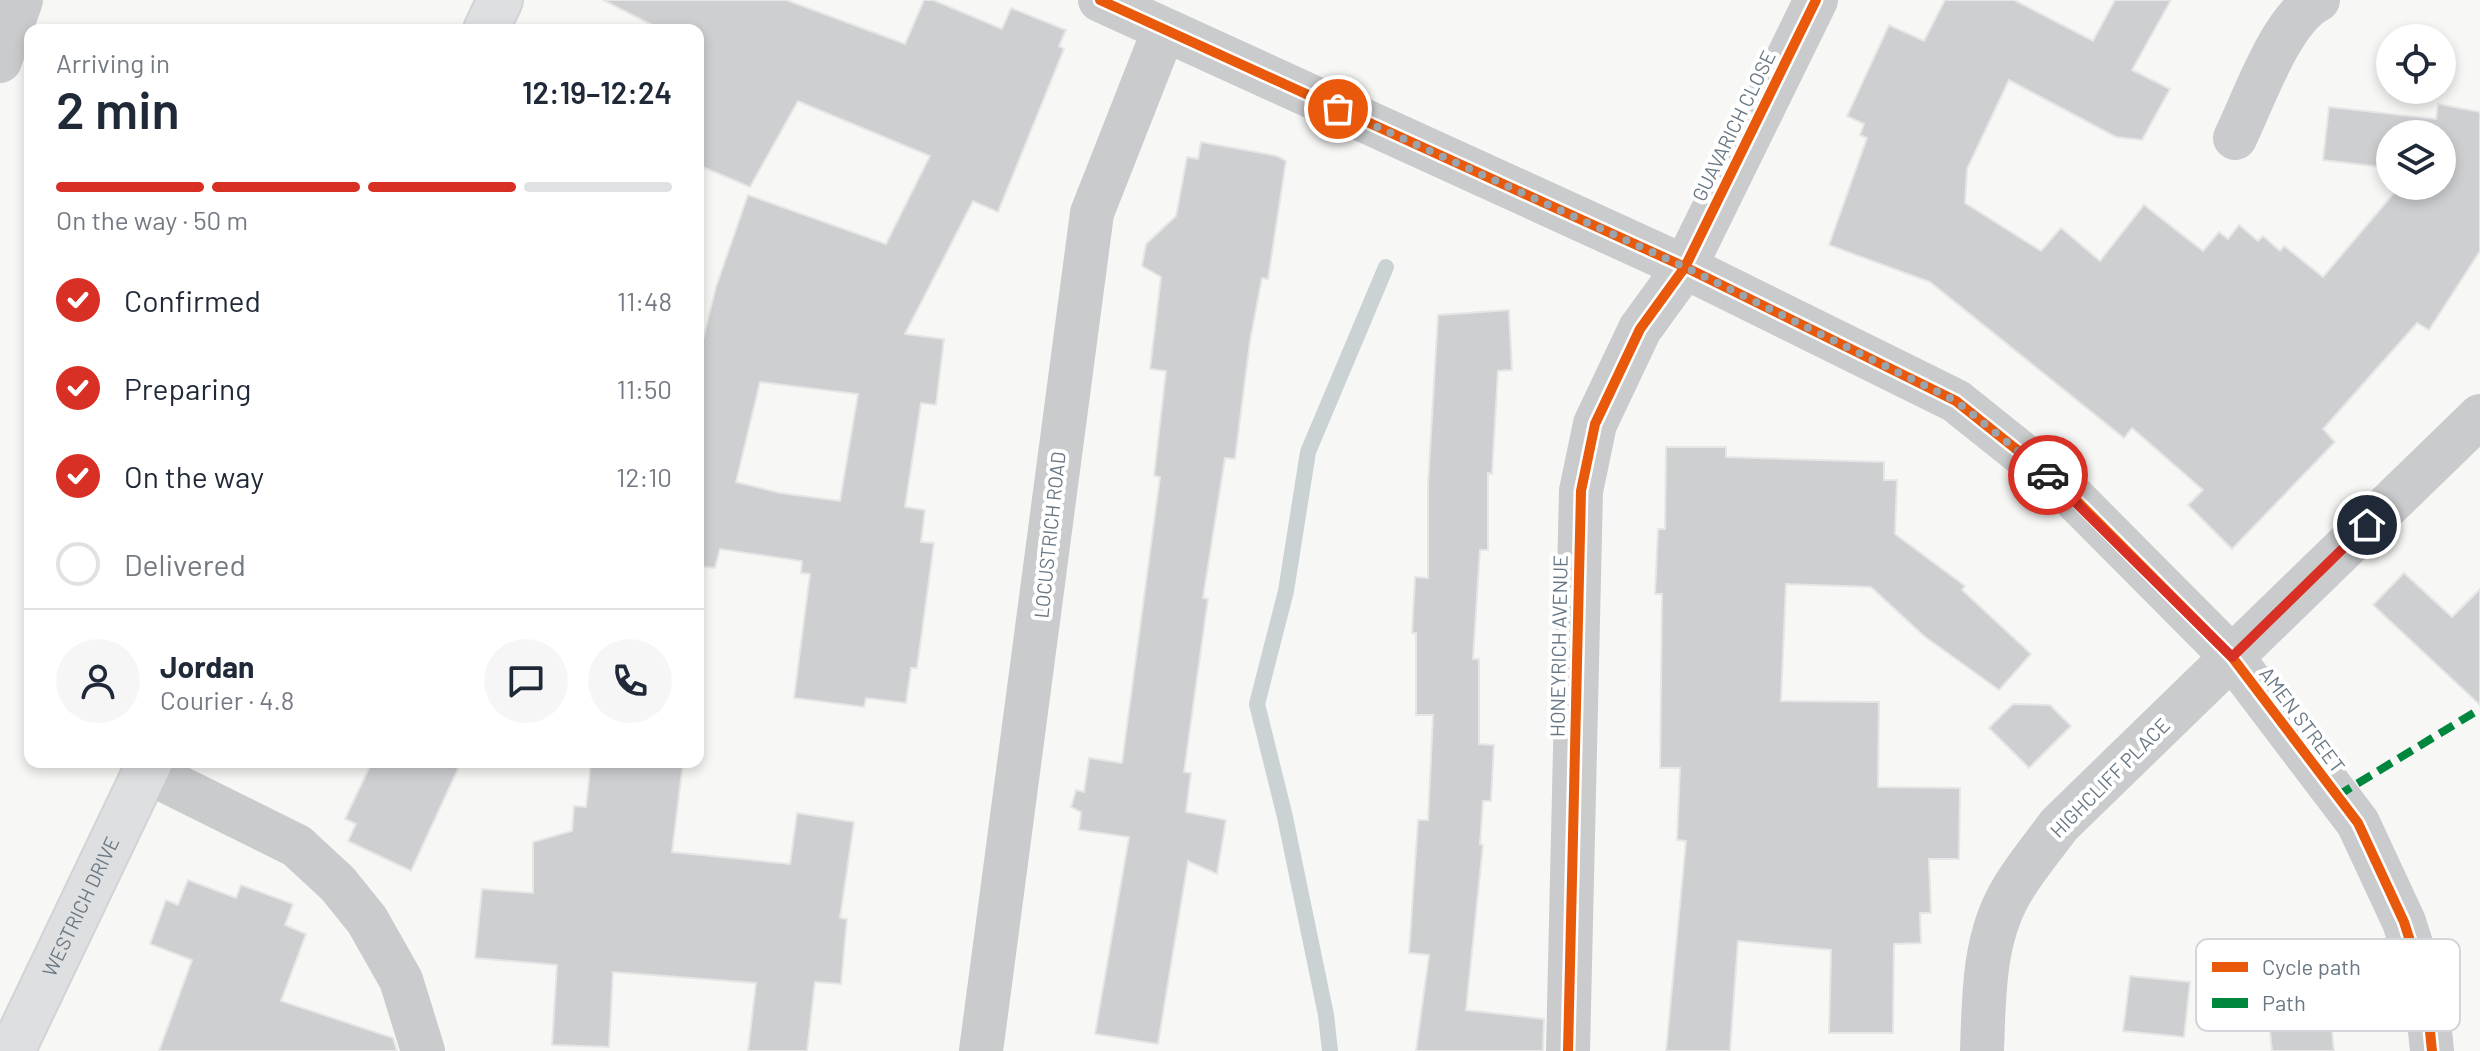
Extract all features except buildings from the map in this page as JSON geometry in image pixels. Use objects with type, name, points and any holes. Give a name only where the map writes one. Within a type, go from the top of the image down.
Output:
[{"type":"street","points":[[0,61],[21,0]]},
{"type":"street","points":[[489,24],[500,0]]},
{"type":"street","name":"AMEN STREET","points":[[1100,0],[1685,267],[1956,401],[2061,485],[2232,657],[2358,823],[2409,939]]},
{"type":"street","name":"GUAVARICH CLOSE","points":[[1685,267],[1816,0]]},
{"type":"street","points":[[2235,138],[2289,27],[2308,5],[2318,0]]},
{"type":"street","name":"LOCUSTRICH ROAD","points":[[981,1051],[1092,213],[1164,30]]},
{"type":"street","name":"HONEYRICH AVENUE","points":[[1568,1051],[1581,491],[1595,424],[1640,329],[1685,267]]},
{"type":"street","name":"HIGHCLIFF PLACE","points":[[1982,1051],[1984,984],[1992,935],[2010,893],[2059,825],[2480,416]]},
{"type":"street","name":"WESTRICH DRIVE","points":[[12,1051],[148,768]]},
{"type":"street","points":[[150,768],[297,846],[338,884],[367,920],[401,980],[423,1051]]},
{"type":"street","name":"AMEN STREET","points":[[2430,1031],[2432,1051]]},
{"type":"waterway","points":[[1330,1051],[1326,1015],[1285,817],[1257,704],[1286,591],[1308,452],[1386,267]]},
{"type":"marked path","points":[[2337,796],[2480,709]]},
{"type":"cycle path","points":[[1100,0],[1685,267],[1956,401],[2061,485],[2232,657],[2358,823],[2409,939]]},
{"type":"cycle path","points":[[1568,1051],[1581,491],[1595,424],[1640,329],[1685,267],[1816,0]]},
{"type":"cycle path","points":[[2430,1031],[2432,1051]]},
{"type":"way so far","points":[[1338,109],[1685,267],[1956,401],[2048,475]]},
{"type":"route","points":[[2048,475],[2232,657],[2367,525]]}]
